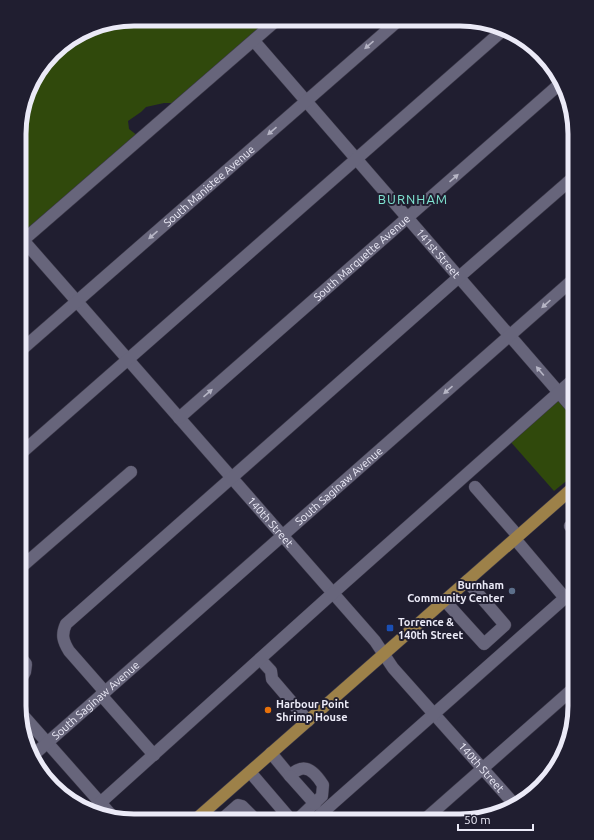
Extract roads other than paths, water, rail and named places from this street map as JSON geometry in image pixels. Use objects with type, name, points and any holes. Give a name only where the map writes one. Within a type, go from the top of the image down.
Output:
[{"type":"main road","points":[[202,814],[568,492]]},
{"type":"street","points":[[26,239],[270,26]]},
{"type":"street","name":"South Manistee Avenue","points":[[26,346],[392,26]]},
{"type":"street","points":[[26,449],[499,33]]},
{"type":"street","name":"141st Street","points":[[254,41],[568,403]]},
{"type":"street","name":"South Marquette Avenue","points":[[179,418],[557,86]]},
{"type":"street","points":[[154,755],[69,651],[65,644],[62,631],[66,624],[231,477],[568,182]]},
{"type":"street","name":"140th Street","points":[[26,246],[76,301],[333,593],[375,641],[393,668],[511,801]]},
{"type":"street","name":"South Saginaw Avenue","points":[[36,752],[568,284]]},
{"type":"street","points":[[100,803],[568,384]]},
{"type":"street","points":[[26,563],[131,472]]},
{"type":"street","points":[[475,487],[565,598]]},
{"type":"street","points":[[445,600],[484,644],[505,625],[467,581]]},
{"type":"street","points":[[313,813],[434,714],[568,595]]},
{"type":"street","points":[[260,659],[271,671],[272,679],[308,721]]},
{"type":"street","points":[[431,814],[568,693]]},
{"type":"street","points":[[27,720],[107,810]]},
{"type":"street","points":[[271,753],[290,776],[313,813]]},
{"type":"street","points":[[290,776],[298,770],[307,769],[312,771],[323,785],[324,792],[313,813]]},
{"type":"street","points":[[250,772],[287,814]]},
{"type":"street","points":[[228,814],[238,805],[242,806],[250,814]]},
{"type":"place","name":"Burnham Community Center","points":[[512,591]]},
{"type":"place","name":"Torrence & 140th Street","points":[[390,628]]},
{"type":"place","name":"Harbour Point Shrimp House","points":[[268,710]]},
{"type":"district","name":"BURNHAM","points":[[413,199]]}]
